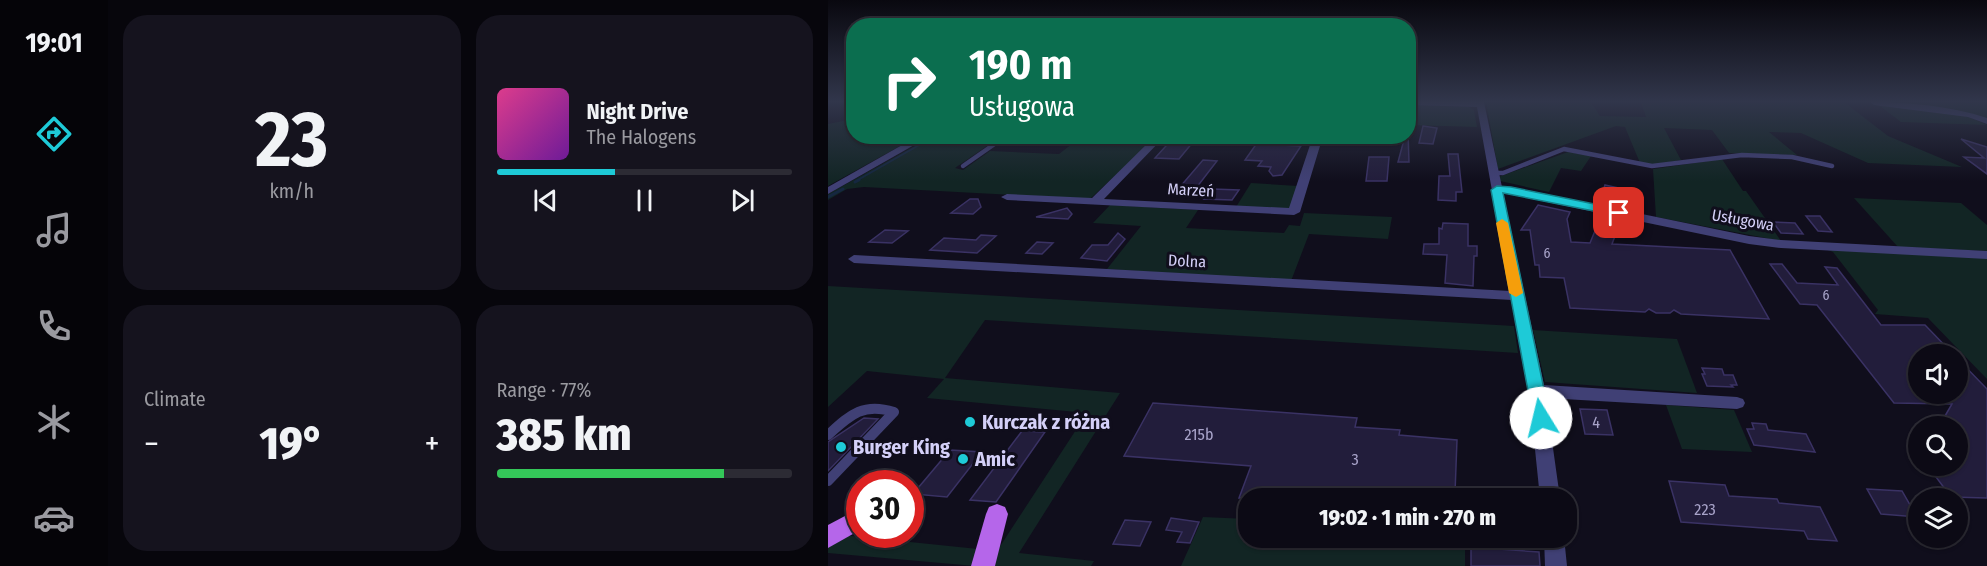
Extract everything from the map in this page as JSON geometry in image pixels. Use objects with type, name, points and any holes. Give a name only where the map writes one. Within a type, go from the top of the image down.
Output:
[{"type":"main road","points":[[983,566],[997,514]]},
{"type":"main road","points":[[828,537],[846,526]]},
{"type":"street","points":[[1486,128],[1537,391],[1549,488]]},
{"type":"street","points":[[828,191],[912,144]]},
{"type":"street","points":[[1095,201],[1153,144]]},
{"type":"street","name":"Marzeń","points":[[1007,197],[1095,201],[1293,216],[1316,144]]},
{"type":"street","name":"Usługowa","points":[[1497,190],[1511,190],[1770,243],[1987,255]]},
{"type":"street","name":"Dolna","points":[[854,259],[1517,296]]},
{"type":"street","points":[[1537,391],[1737,403]]},
{"type":"street","points":[[1555,548],[1557,566]]},
{"type":"lane","points":[[963,166],[995,144]]},
{"type":"lane","points":[[1494,173],[1503,173],[1564,149],[1652,166],[1742,154],[1792,157],[1832,166]]},
{"type":"lane","points":[[828,435],[851,413],[859,409],[894,412],[828,481]]},
{"type":"green space","points":[[828,128],[846,128],[846,144],[903,144],[828,186]]},
{"type":"green space","points":[[1491,128],[1609,128],[1498,169]]},
{"type":"green space","points":[[1626,128],[1664,128],[1681,160],[1651,165],[1640,163]]},
{"type":"green space","points":[[1674,128],[1878,128],[1888,136],[1962,167],[1868,163],[1801,133],[1769,132],[1797,155],[1729,153],[1712,130]]},
{"type":"green space","points":[[918,144],[990,144],[955,168],[963,170],[990,151],[1059,154],[1072,144],[1149,144],[1090,199],[864,187],[847,189],[828,200],[828,194]]},
{"type":"green space","points":[[1568,152],[1591,156],[1581,171],[1561,168],[1549,192],[1500,181],[1498,177]]},
{"type":"green space","points":[[1722,159],[1781,241],[1656,217],[1653,169]]},
{"type":"green space","points":[[1251,183],[1298,186],[1290,209],[1236,207]]},
{"type":"green space","points":[[1854,198],[1961,203],[1987,225],[1987,251],[1898,247]]},
{"type":"green space","points":[[1110,205],[1198,210],[1186,228],[1284,233],[1289,225],[1300,226],[1304,213],[1392,217],[1388,239],[1309,234],[1291,281],[1107,269],[1141,226],[1093,223]]},
{"type":"green space","points":[[1825,249],[1987,257],[1987,379],[1968,359],[1968,344],[1953,344],[1928,318],[1875,314],[1878,310],[1833,252]]},
{"type":"green space","points":[[828,286],[1514,326],[1518,353],[985,320],[945,378],[1120,393],[1019,553],[1094,561],[1091,566],[995,566],[997,551],[1087,413],[927,398],[944,379],[867,371],[828,407]]},
{"type":"green space","points":[[1533,330],[1677,339],[1697,393],[1545,382]]},
{"type":"green space","points":[[1666,405],[1734,410],[1752,452],[1682,449]]},
{"type":"green space","points":[[1203,517],[1238,519],[1238,548],[1465,548],[1465,566],[1181,566]]},
{"type":"green space","points":[[842,535],[846,535],[846,548],[924,548],[924,543],[978,549],[975,566],[828,553],[828,544]]},
{"type":"building","points":[[1422,128],[1437,128],[1433,144],[1419,143]]},
{"type":"building","points":[[1961,139],[1987,147],[1987,174],[1964,157],[1984,158]]},
{"type":"building","points":[[1168,144],[1191,144],[1179,159],[1155,158]]},
{"type":"building","points":[[1256,144],[1301,146],[1282,175],[1273,176],[1269,171],[1271,167],[1258,166],[1262,161],[1245,160]]},
{"type":"building","points":[[1403,144],[1408,144],[1409,162],[1398,162]]},
{"type":"building","points":[[1448,154],[1458,154],[1462,192],[1456,192],[1456,201],[1438,200],[1439,176],[1450,176]]},
{"type":"building","points":[[1369,157],[1389,157],[1387,181],[1366,181]]},
{"type":"building","points":[[1203,160],[1217,161],[1190,196],[1173,195]]},
{"type":"building","points":[[1605,185],[1628,190],[1622,207],[1625,208],[1599,203]]},
{"type":"building","points":[[1212,189],[1239,190],[1232,200],[1204,199]]},
{"type":"building","points":[[970,199],[978,199],[981,207],[973,214],[951,213]]},
{"type":"building","points":[[1538,205],[1570,212],[1567,219],[1571,242],[1590,243],[1601,216],[1621,220],[1612,244],[1730,250],[1769,319],[1681,314],[1674,310],[1670,313],[1656,313],[1649,309],[1645,312],[1570,308],[1564,278],[1540,277],[1539,265],[1535,265],[1530,230],[1521,230]]},
{"type":"building","points":[[1067,208],[1072,214],[1068,219],[1036,217]]},
{"type":"building","points":[[1806,216],[1820,216],[1832,232],[1818,231]]},
{"type":"building","points":[[1773,222],[1795,223],[1803,234],[1781,233]]},
{"type":"building","points":[[1443,223],[1468,224],[1468,246],[1477,246],[1477,256],[1474,256],[1473,286],[1445,283],[1447,255],[1423,254],[1424,244],[1439,244],[1439,228],[1442,229]]},
{"type":"building","points":[[885,230],[908,231],[892,243],[869,242]]},
{"type":"building","points":[[1118,233],[1125,239],[1107,261],[1081,258],[1092,245],[1108,245]]},
{"type":"building","points":[[981,235],[996,236],[977,253],[930,250],[944,238],[976,240]]},
{"type":"building","points":[[1037,242],[1053,243],[1042,254],[1026,253]]},
{"type":"building","points":[[1770,264],[1782,264],[1797,283],[1838,285],[1825,267],[1837,268],[1881,325],[1925,325],[1943,344],[1908,344],[1908,403],[1894,403],[1817,305],[1800,304]]},
{"type":"building","points":[[1702,368],[1722,369],[1724,375],[1733,375],[1737,385],[1731,385],[1733,387],[1707,386]]},
{"type":"building","points":[[1968,369],[1987,389],[1987,498],[1968,497],[1968,488],[1944,488],[1935,476],[1968,476],[1968,416],[1945,416],[1952,404],[1968,404]]},
{"type":"building","points":[[1153,403],[1357,418],[1355,427],[1400,430],[1399,435],[1457,440],[1455,488],[1243,488],[1251,466],[1124,456]]},
{"type":"building","points":[[1580,409],[1607,410],[1613,435],[1585,434]]},
{"type":"building","name":"Burger King","points":[[864,418],[878,419],[828,471],[828,442]]},
{"type":"building","points":[[1752,423],[1766,424],[1768,430],[1806,434],[1815,452],[1754,445],[1747,429],[1754,429]]},
{"type":"building","points":[[1022,431],[1045,432],[996,502],[970,500]]},
{"type":"building","points":[[950,450],[982,452],[947,497],[924,495],[924,481]]},
{"type":"building","points":[[1669,481],[1725,485],[1729,496],[1777,499],[1779,503],[1820,507],[1837,541],[1808,539],[1804,531],[1681,522]]},
{"type":"building","points":[[1867,489],[1902,491],[1908,501],[1908,516],[1881,514]]},
{"type":"building","points":[[1171,518],[1199,522],[1190,543],[1177,542],[1182,532],[1166,530]]},
{"type":"building","points":[[1125,520],[1151,522],[1140,546],[1113,544]]},
{"type":"building","points":[[1471,548],[1539,552],[1540,566],[1471,566]]},
{"type":"waterway","points":[[856,181],[921,144]]},
{"type":"waterway","points":[[855,182],[859,180]]},
{"type":"waterway","points":[[828,197],[843,189]]},
{"type":"slow traffic","points":[[1502,223],[1516,293]]},
{"type":"place","name":"Kurczak z różna","points":[[970,422]]},
{"type":"place","name":"Burger King","points":[[841,447]]},
{"type":"place","name":"Amic","points":[[963,459]]},
{"type":"route","points":[[1541,418],[1497,190],[1511,190],[1619,213]]}]
